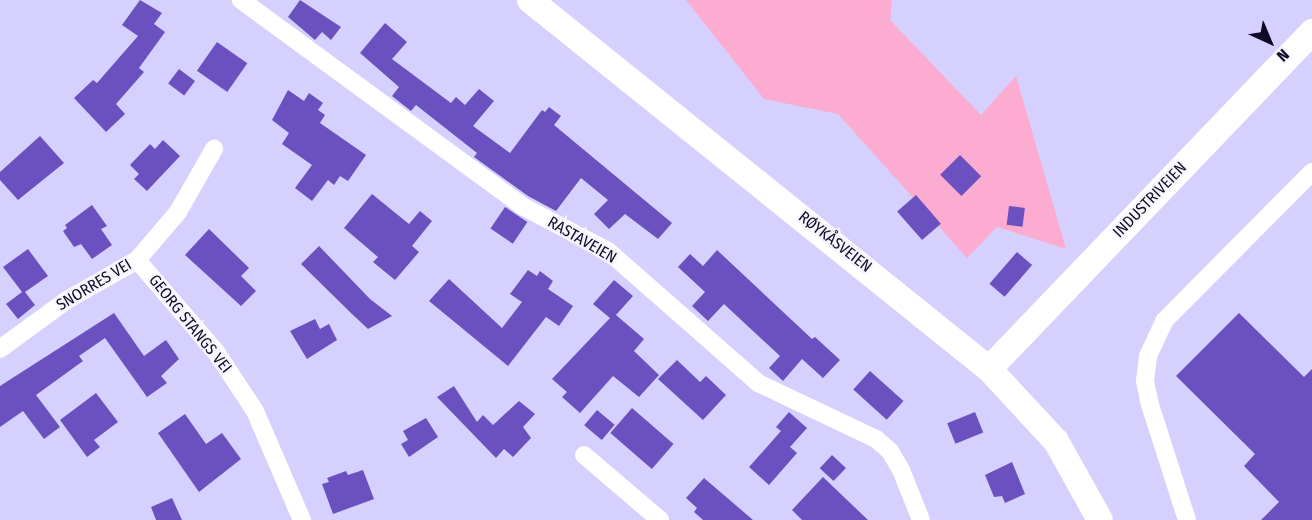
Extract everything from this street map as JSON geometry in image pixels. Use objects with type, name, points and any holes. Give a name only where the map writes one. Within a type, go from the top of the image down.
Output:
[{"type":"main road","name":"RØYKÅSVEIEN","points":[[530,0],[989,369],[1056,441],[1100,520]]},
{"type":"main road","name":"INDUSTRIVEIEN","points":[[989,369],[1312,32]]},
{"type":"street","name":"RASTAVEIEN","points":[[241,0],[522,206],[608,251],[758,383],[876,439],[890,451],[902,470],[921,520]]},
{"type":"street","name":"SNORRES VEI","points":[[0,349],[76,294],[137,260],[178,212],[214,149]]},
{"type":"street","points":[[1187,520],[1150,405],[1145,381],[1148,356],[1164,321],[1312,172]]},
{"type":"street","name":"GEORG STANGS VEI","points":[[137,260],[216,352],[255,411],[302,520]]},
{"type":"street","points":[[584,456],[660,520]]},
{"type":"shaded area","points":[[686,0],[892,0],[890,20],[981,115],[1016,76],[1066,249],[997,227],[967,258],[838,114],[764,99]]},
{"type":"building","points":[[140,0],[162,13],[154,24],[165,32],[139,68],[144,72],[116,104],[125,114],[106,132],[74,98],[93,80],[97,83],[138,36],[122,25]]},
{"type":"building","points":[[300,0],[341,27],[331,40],[322,32],[315,40],[288,17]]},
{"type":"building","points":[[385,23],[407,42],[392,59],[451,103],[456,97],[465,105],[479,89],[494,101],[473,126],[510,153],[542,110],[545,112],[549,107],[561,116],[554,125],[672,223],[658,239],[625,214],[609,229],[594,214],[608,200],[581,178],[556,211],[528,196],[474,157],[477,153],[416,105],[411,111],[392,96],[399,87],[360,53]]},
{"type":"building","points":[[217,42],[247,63],[227,92],[197,71]]},
{"type":"building","points":[[179,69],[195,81],[184,95],[168,83]]},
{"type":"building","points":[[288,90],[304,101],[309,93],[323,103],[318,110],[325,115],[320,123],[366,155],[348,181],[340,176],[334,185],[328,180],[312,201],[295,188],[312,165],[282,144],[289,133],[272,120]]},
{"type":"building","points":[[40,136],[64,163],[18,200],[0,180],[0,172]]},
{"type":"building","points":[[163,140],[180,156],[147,191],[134,179],[139,174],[130,165],[150,144],[155,149]]},
{"type":"building","points":[[960,155],[981,176],[961,196],[940,175]]},
{"type":"building","points":[[372,194],[409,224],[420,211],[432,221],[412,246],[419,252],[395,280],[373,262],[378,257],[344,228]]},
{"type":"building","points":[[916,195],[941,224],[922,240],[897,211]]},
{"type":"building","points":[[92,205],[107,226],[101,229],[112,245],[92,259],[81,244],[74,247],[63,231],[67,228],[65,225]]},
{"type":"building","points":[[1009,206],[1025,208],[1023,227],[1007,225]]},
{"type":"building","points":[[505,207],[527,222],[513,244],[490,229]]},
{"type":"building","points":[[209,229],[249,268],[241,276],[256,291],[241,306],[185,255]]},
{"type":"building","points":[[319,246],[370,299],[392,316],[368,329],[351,313],[301,264]]},
{"type":"building","points":[[28,249],[48,276],[25,292],[35,305],[18,319],[6,304],[22,292],[3,267]]},
{"type":"building","points":[[717,250],[812,339],[815,337],[840,360],[823,378],[802,359],[783,381],[769,368],[780,356],[724,304],[708,321],[692,306],[705,292],[678,267],[690,254],[703,266]]},
{"type":"building","points":[[1017,252],[1032,265],[1005,297],[989,284]]},
{"type":"building","points":[[528,270],[537,276],[540,271],[553,281],[548,289],[573,306],[559,326],[546,317],[508,366],[429,301],[449,279],[502,328],[522,302],[510,294]]},
{"type":"building","points":[[614,280],[633,296],[616,315],[644,339],[634,351],[659,375],[639,397],[613,376],[580,413],[562,397],[567,392],[552,379],[610,318],[593,304]]},
{"type":"building","points":[[114,313],[144,356],[166,340],[179,359],[161,376],[167,383],[147,397],[105,338],[79,356],[83,361],[36,395],[60,427],[44,439],[23,411],[0,427],[0,386]]},
{"type":"building","points":[[1239,313],[1304,377],[1312,369],[1312,520],[1261,520],[1279,502],[1244,466],[1255,454],[1176,376]]},
{"type":"building","points":[[315,319],[320,329],[329,324],[337,340],[307,359],[290,331]]},
{"type":"building","points":[[677,360],[700,382],[706,376],[726,395],[703,420],[658,379]]},
{"type":"building","points":[[870,371],[903,401],[887,420],[853,390]]},
{"type":"building","points":[[454,386],[477,422],[483,415],[493,425],[519,401],[535,414],[523,427],[531,438],[513,457],[504,449],[496,458],[437,397]]},
{"type":"building","points":[[96,393],[118,422],[94,440],[100,447],[87,457],[60,420]]},
{"type":"building","points":[[632,408],[674,444],[652,469],[610,433]]},
{"type":"building","points":[[597,410],[615,425],[602,440],[584,425]]},
{"type":"building","points":[[789,412],[807,428],[790,447],[797,453],[769,485],[749,467],[781,431],[776,427]]},
{"type":"building","points":[[975,412],[983,432],[955,444],[947,423]]},
{"type":"building","points":[[185,414],[206,444],[222,433],[241,459],[199,492],[158,433]]},
{"type":"building","points":[[426,418],[438,437],[409,457],[401,444],[408,440],[403,431]]},
{"type":"building","points":[[832,455],[846,468],[834,481],[820,468]]},
{"type":"building","points":[[1012,462],[1025,494],[1005,503],[1002,496],[994,497],[985,475]]},
{"type":"building","points":[[363,470],[374,499],[333,514],[322,484],[329,482],[327,478],[346,471],[348,475]]},
{"type":"building","points":[[823,477],[868,520],[802,520],[792,510]]},
{"type":"building","points":[[704,478],[753,520],[703,520],[694,512],[697,508],[686,498]]},
{"type":"building","points":[[172,498],[182,520],[156,520],[151,507]]}]
